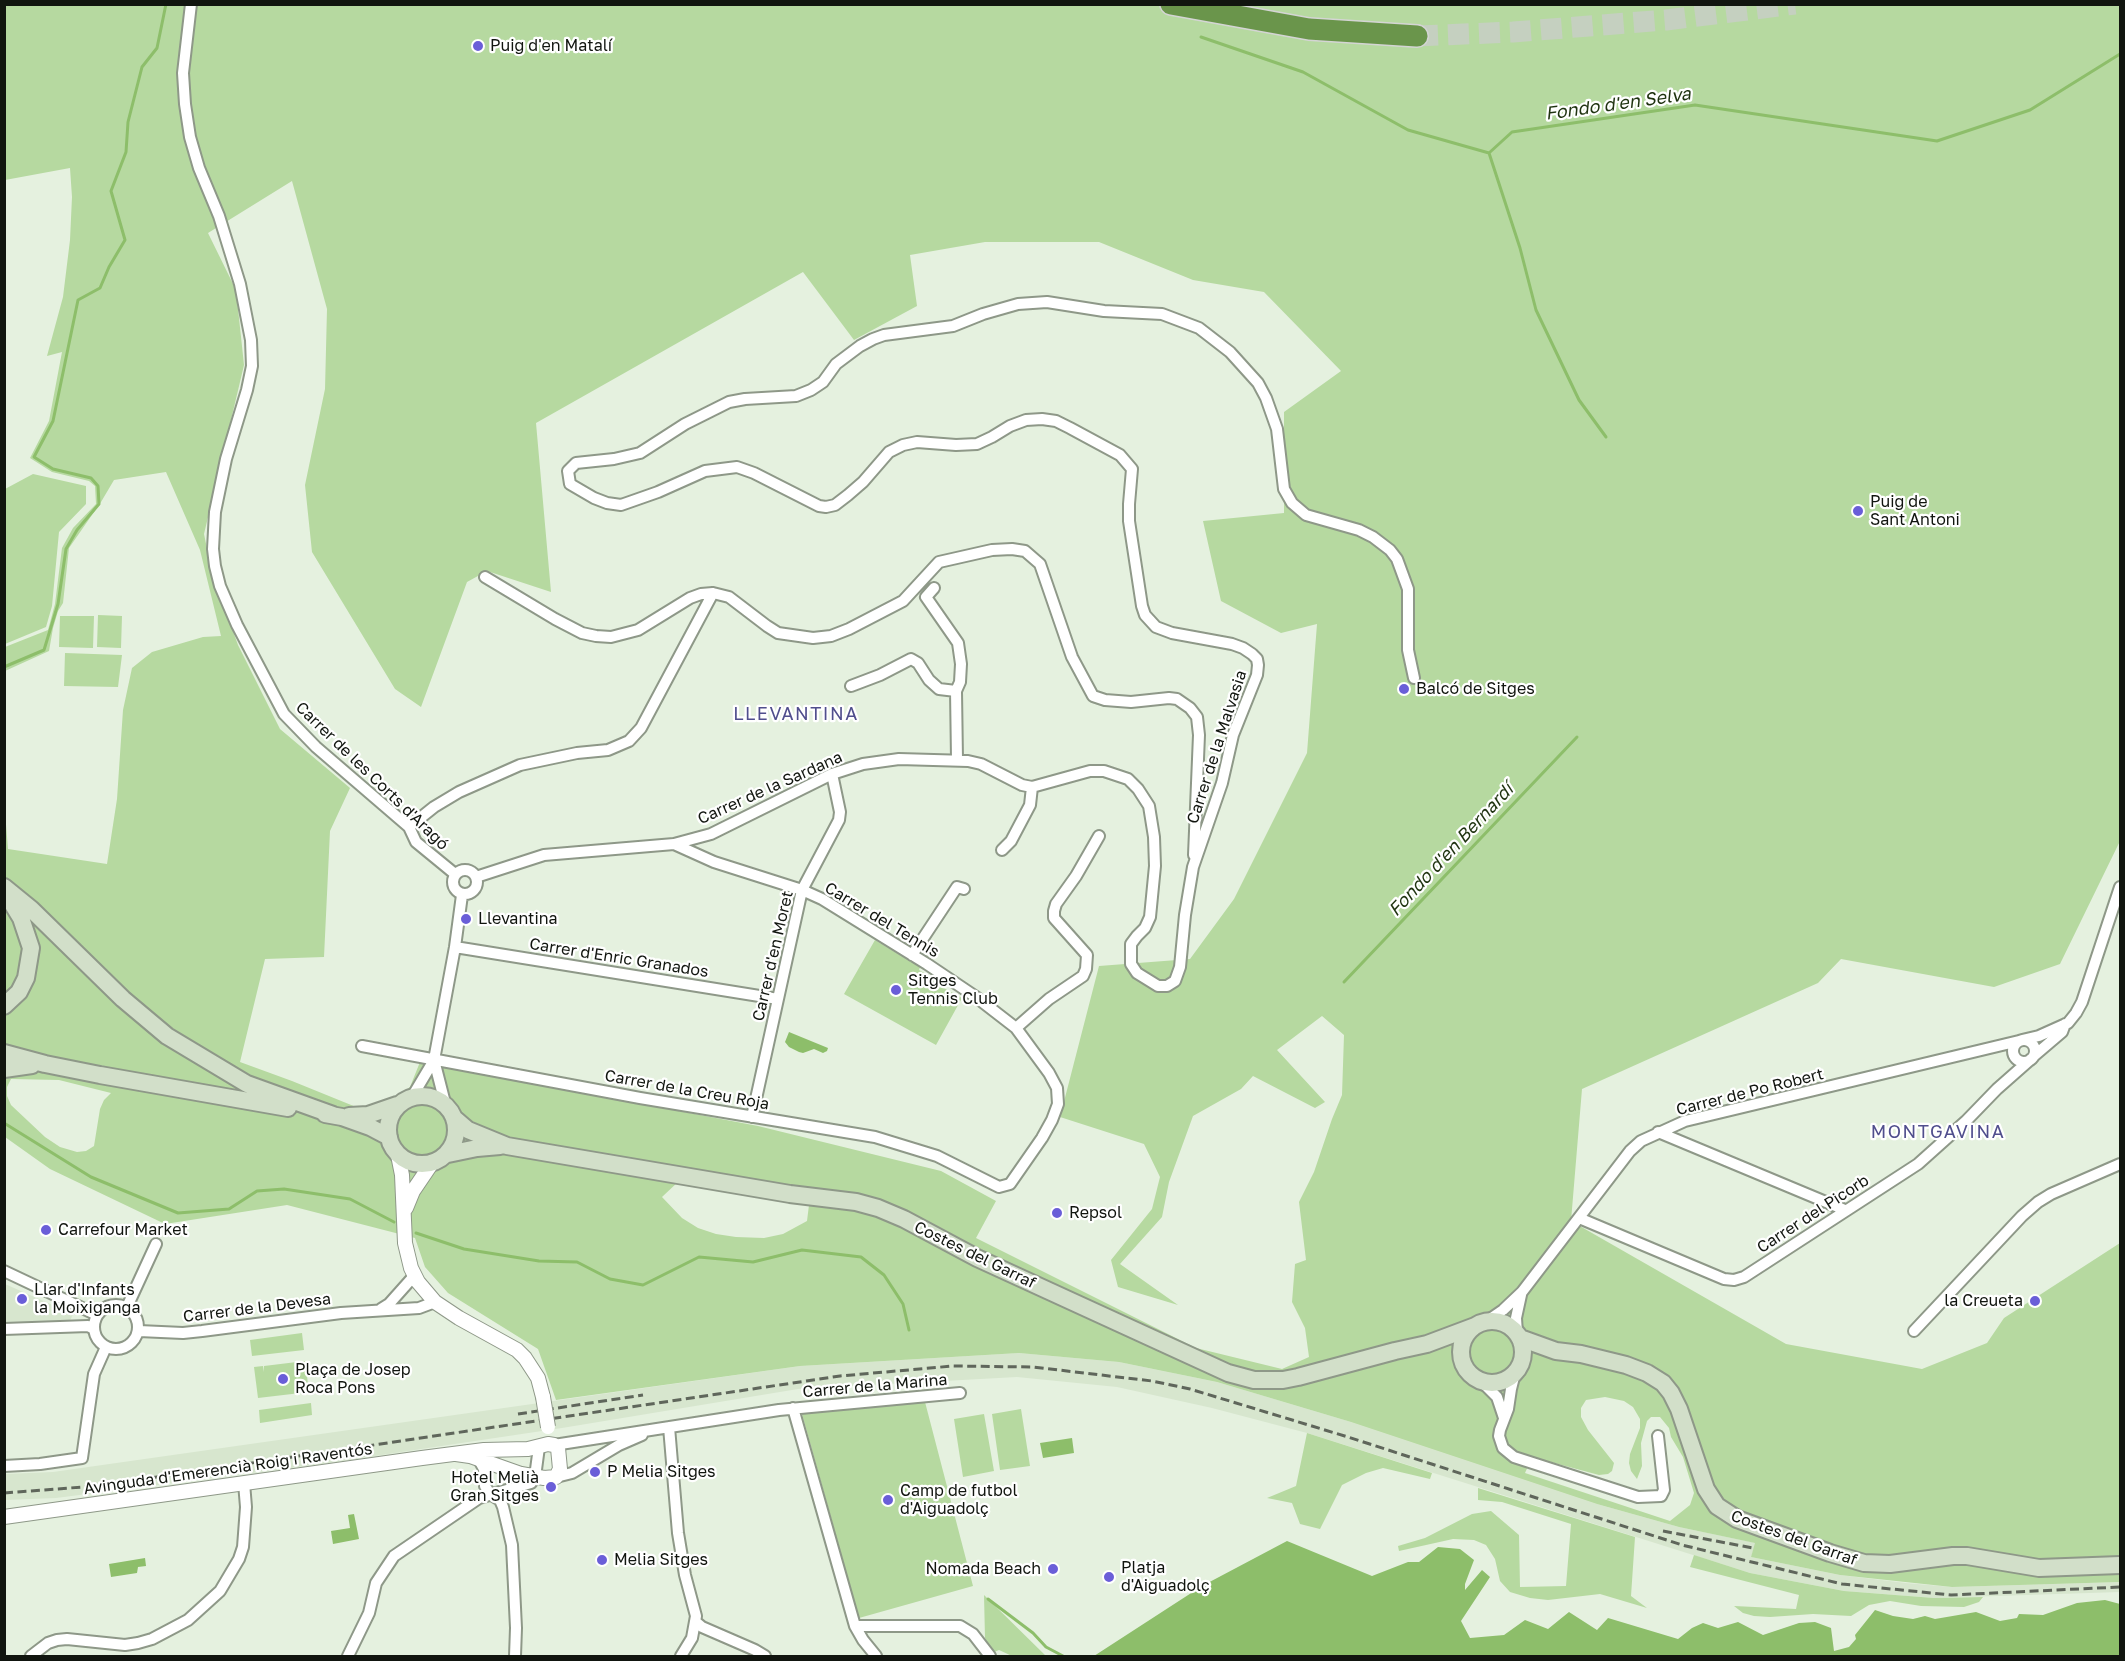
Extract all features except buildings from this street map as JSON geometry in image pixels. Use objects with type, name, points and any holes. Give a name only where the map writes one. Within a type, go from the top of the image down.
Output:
[{"type":"highway","points":[[1171,4],[1309,29],[1417,36]]},
{"type":"main road","points":[[4,887],[31,909],[123,999],[167,1036],[247,1084],[370,1127],[388,1137],[398,1155],[413,1163],[432,1163],[448,1154],[477,1148],[507,1146]]},
{"type":"main road","points":[[4,892],[21,918],[30,948],[26,978],[19,992],[4,1006]]},
{"type":"main road","points":[[4,1053],[45,1064],[338,1116],[368,1115],[412,1097],[432,1096],[445,1103],[454,1118],[468,1130],[507,1146]]},
{"type":"main road","points":[[4,1069],[45,1064]]},
{"type":"main road","points":[[388,1137],[389,1119],[397,1105]]},
{"type":"main road","points":[[448,1154],[456,1141],[454,1118]]},
{"type":"main road","name":"Costes del Garraf","points":[[507,1146],[790,1194],[856,1202],[878,1208],[904,1219],[977,1258],[1186,1354],[1228,1373],[1254,1380],[1291,1378],[1395,1350],[1427,1344],[1481,1324]]},
{"type":"main road","points":[[1427,1344],[1440,1347],[1464,1366],[1472,1377],[1483,1383],[1501,1382],[1518,1370],[1523,1352],[1518,1336],[1503,1323],[1481,1324],[1465,1335],[1461,1344],[1460,1353],[1464,1366]]},
{"type":"main road","name":"Costes del Garraf","points":[[1518,1336],[1556,1351],[1581,1354],[1626,1365],[1647,1373],[1663,1383],[1671,1393],[1678,1409],[1706,1489],[1717,1506],[1737,1519],[1864,1563],[1890,1564],[1967,1556],[2038,1568],[2121,1565]]},
{"type":"main road","name":"Costes del Garraf","points":[[1518,1370],[1543,1355],[1556,1351]]},
{"type":"street","name":"Carrer de les Corts d'Aragó","points":[[191,4],[183,73],[190,136],[199,168],[219,216],[240,284],[251,340],[252,366],[247,390],[218,493],[213,533],[215,566],[226,602],[284,714],[316,747],[409,827],[416,842],[455,874]]},
{"type":"street","name":"Carrer de la Malvasia","points":[[1032,787],[1090,771],[1104,771],[1128,779],[1138,789],[1149,806],[1154,837],[1155,866],[1150,917],[1145,928],[1131,944],[1131,964],[1137,973],[1158,986],[1167,986],[1175,981],[1180,967],[1193,867],[1222,783],[1233,735],[1257,675],[1257,659],[1232,644],[1172,633],[1156,627],[1149,621],[1142,606],[1129,520],[1132,469],[1120,455],[1056,422],[1042,419],[1026,420],[977,444],[917,442],[903,445],[889,452],[863,482],[848,495],[835,505],[826,507],[819,506],[754,473],[737,467],[705,471],[658,492],[621,505],[607,503],[581,492],[570,484],[568,471],[571,466],[576,463],[614,459],[640,453],[685,424],[729,402],[804,394],[822,382],[836,364],[860,346],[884,335],[953,326],[982,314],[1033,302],[1104,311],[1162,314],[1187,322],[1214,338],[1245,367],[1258,383],[1277,429],[1284,489],[1292,503],[1306,515],[1359,530],[1390,550],[1408,589],[1408,650],[1414,678]]},
{"type":"street","points":[[485,577],[582,633],[603,636],[625,634],[638,630],[690,598],[713,593],[729,597],[778,633],[805,638],[831,636],[903,601],[939,562],[992,550],[1025,551],[1040,564],[1072,657],[1093,696],[1105,700],[1131,702],[1177,699],[1190,708],[1197,717],[1193,867]]},
{"type":"street","points":[[934,588],[926,597],[958,643],[961,664],[960,682],[956,691],[957,759]]},
{"type":"street","points":[[409,827],[434,807],[459,792],[520,765],[577,753],[608,750],[629,741],[641,728],[713,593]]},
{"type":"street","points":[[851,686],[880,675],[911,659],[918,663],[929,680],[939,689],[956,691]]},
{"type":"street","name":"Carrer de la Sardana","points":[[476,878],[544,855],[674,844],[711,834],[832,774],[863,764],[899,759],[957,759],[981,764],[1022,785],[1032,787]]},
{"type":"street","name":"Carrer d'en Moret","points":[[752,1117],[802,890],[839,820],[840,812],[832,774]]},
{"type":"street","points":[[1002,850],[1011,841],[1030,805],[1032,787]]},
{"type":"street","points":[[1016,1028],[1049,999],[1083,976],[1087,955],[1054,918],[1054,911],[1056,904],[1076,876],[1099,836]]},
{"type":"street","name":"Carrer del Tennis","points":[[674,844],[714,862],[802,890],[822,899],[912,955],[975,997],[1016,1028],[1049,1073],[1057,1088],[1058,1104],[1052,1120],[1020,1171],[1010,1185],[999,1187]]},
{"type":"street","points":[[466,870],[472,872],[476,878],[476,887],[473,892],[462,895],[453,888],[452,881],[455,874],[466,870]]},
{"type":"street","name":"Carrer del Picorb","points":[[2020,1040],[2039,1036],[2065,1024],[2076,1013],[2082,1002],[2121,886]]},
{"type":"street","points":[[912,955],[957,887],[964,889]]},
{"type":"street","points":[[412,1097],[434,1060],[462,895]]},
{"type":"street","name":"Carrer d'Enric Granados","points":[[454,947],[778,999]]},
{"type":"street","name":"Carrer del Picorb","points":[[1579,1218],[1724,1279],[1734,1280],[1744,1276],[1918,1164],[1966,1121],[1997,1089],[2062,1032],[2065,1024]]},
{"type":"street","points":[[2020,1040],[2028,1040],[2035,1049],[2033,1057],[2025,1062],[2018,1061],[2013,1052],[2015,1043],[2020,1040]]},
{"type":"street","name":"Carrer de Po Robert","points":[[1481,1324],[1503,1310],[1522,1292],[1630,1151],[1641,1141],[1658,1132],[1685,1121],[2020,1040]]},
{"type":"street","name":"Carrer de la Creu Roja","points":[[362,1046],[875,1137],[937,1156],[999,1187]]},
{"type":"street","name":"Carrer de Po Robert","points":[[1986,1049],[2013,1052]]},
{"type":"street","points":[[434,1060],[445,1103]]},
{"type":"street","points":[[1658,1132],[1845,1210]]},
{"type":"street","points":[[348,1656],[363,1626],[376,1583],[394,1556],[479,1498],[527,1485],[535,1477],[547,1445],[548,1427],[543,1397],[538,1378],[525,1358],[435,1302],[414,1276],[405,1243],[402,1175],[398,1155]]},
{"type":"street","points":[[404,1215],[413,1191],[432,1163]]},
{"type":"street","points":[[1914,1331],[2022,1216],[2038,1202],[2051,1194],[2121,1164]]},
{"type":"street","points":[[127,1307],[156,1244]]},
{"type":"street","points":[[4,1271],[97,1315]]},
{"type":"street","points":[[379,1310],[389,1304],[414,1276]]},
{"type":"street","name":"Carrer de Po Robert","points":[[1518,1336],[1515,1318],[1522,1292]]},
{"type":"street","name":"Carrer de la Devesa","points":[[139,1331],[183,1333],[379,1310],[419,1308],[435,1302]]},
{"type":"street","points":[[107,1306],[127,1307],[138,1320],[139,1331],[132,1343],[125,1347],[114,1349],[106,1347],[98,1340],[94,1329],[97,1315],[107,1306]]},
{"type":"street","points":[[4,1329],[88,1326],[94,1329]]},
{"type":"street","points":[[4,1466],[78,1459],[82,1455],[94,1374],[106,1347]]},
{"type":"street","points":[[1518,1370],[1510,1389],[1509,1408],[1500,1430],[1500,1442],[1514,1457],[1638,1497],[1660,1496],[1664,1490],[1658,1436]]},
{"type":"street","points":[[1483,1383],[1497,1397],[1504,1419]]},
{"type":"street","name":"Carrer de la Marina","points":[[793,1408],[960,1393]]},
{"type":"street","points":[[793,1408],[855,1626],[863,1641],[876,1656]]},
{"type":"street","name":"Avinguda d'Emerencià Roig i Raventós","points":[[4,1517],[484,1450],[547,1445],[793,1408]]},
{"type":"street","points":[[664,1428],[678,1533],[696,1622],[692,1638],[681,1656]]},
{"type":"street","name":"Avinguda d'Emerencià Roig i Raventós","points":[[456,1454],[478,1458],[535,1477],[556,1477],[572,1473],[619,1445],[664,1428]]},
{"type":"street","points":[[547,1445],[558,1448],[560,1465],[556,1477]]},
{"type":"street","points":[[478,1458],[484,1469],[485,1486],[504,1507],[512,1545],[516,1628],[514,1656]]},
{"type":"street","points":[[31,1656],[48,1643],[57,1640],[125,1645],[138,1643],[152,1639],[188,1620],[220,1592],[240,1559],[246,1507],[244,1483]]},
{"type":"street","points":[[696,1622],[702,1628],[765,1656]]},
{"type":"street","points":[[855,1626],[960,1626],[974,1634],[990,1656]]},
{"type":"shaded area","points":[[5,5],[2120,5],[2120,841],[2060,964],[1994,987],[1841,959],[1818,983],[1582,1089],[1571,1221],[1786,1344],[1922,1369],[1987,1343],[2004,1318],[2120,1243],[2120,1582],[1952,1587],[1840,1575],[1751,1557],[1755,1543],[1679,1527],[1597,1504],[1351,1422],[1217,1382],[1119,1362],[1019,1353],[800,1366],[556,1400],[538,1349],[448,1293],[425,1267],[415,1238],[287,1205],[165,1224],[50,1169],[5,1137],[5,812],[8,849],[107,864],[117,799],[123,710],[132,668],[152,652],[203,637],[221,636],[200,550],[166,472],[114,480],[69,548],[63,603],[53,628],[49,651],[5,671],[5,647],[48,630],[55,604],[62,548],[73,528],[96,504],[95,486],[89,481],[52,472],[30,458],[49,421],[62,352],[47,356],[63,297],[70,240],[72,197],[70,168],[5,180]],"holes":[[[292,181],[327,309],[325,389],[305,485],[312,552],[395,689],[421,707],[467,582],[487,571],[551,592],[536,423],[803,272],[854,340],[917,306],[910,255],[985,242],[1099,242],[1193,280],[1264,292],[1341,371],[1284,412],[1284,513],[1203,521],[1221,601],[1281,633],[1317,624],[1307,753],[1234,899],[1190,959],[1099,966],[1060,1117],[1144,1144],[1160,1177],[1152,1209],[1111,1260],[1118,1287],[1178,1305],[1120,1264],[1162,1217],[1169,1182],[1193,1116],[1241,1089],[1253,1076],[1315,1108],[1325,1102],[1277,1050],[1322,1016],[1344,1035],[1342,1095],[1314,1172],[1299,1202],[1306,1260],[1295,1264],[1292,1302],[1305,1328],[1309,1357],[1282,1369],[1196,1348],[976,1238],[996,1201],[941,1171],[758,1126],[420,1062],[410,1087],[395,1098],[361,1109],[240,1062],[265,959],[324,957],[330,831],[350,788],[280,729],[238,645],[212,573],[204,534],[244,365],[236,290],[208,233]],[[11,1079],[59,1080],[111,1093],[104,1100],[100,1109],[94,1146],[86,1151],[77,1152],[60,1147],[45,1137],[11,1105],[7,1096],[7,1087]],[[679,1181],[809,1205],[807,1221],[783,1234],[764,1238],[736,1237],[698,1228],[682,1218],[662,1197]],[[1605,1397],[1624,1401],[1633,1407],[1640,1419],[1640,1428],[1629,1463],[1637,1479],[1642,1466],[1641,1443],[1647,1421],[1651,1417],[1660,1417],[1669,1428],[1671,1437],[1683,1457],[1694,1493],[1690,1505],[1670,1521],[1525,1473],[1532,1457],[1599,1475],[1612,1471],[1614,1463],[1588,1430],[1581,1417],[1581,1408],[1586,1400]]]},
{"type":"shaded area","points":[[33,474],[86,486],[86,504],[59,532],[52,606],[46,627],[5,644],[5,489]]},
{"type":"shaded area","points":[[98,615],[122,616],[121,648],[97,647]]},
{"type":"shaded area","points":[[60,616],[94,616],[93,648],[59,647]]},
{"type":"shaded area","points":[[65,653],[122,655],[118,687],[64,686]]},
{"type":"shaded area","name":"Sitges Tennis Club","points":[[875,940],[920,967],[919,970],[941,983],[940,986],[962,998],[936,1045],[844,994]]},
{"type":"shaded area","points":[[789,1032],[828,1048],[827,1051],[823,1053],[814,1049],[803,1053],[789,1047],[785,1042]]},
{"type":"shaded area","name":"Llar d'Infants la Moixiganga","points":[[5,1284],[73,1314],[70,1321],[5,1323]]},
{"type":"shaded area","points":[[302,1333],[304,1350],[252,1356],[250,1340]]},
{"type":"shaded area","points":[[1019,1353],[1119,1362],[1217,1382],[1351,1422],[1597,1504],[1679,1527],[1756,1543],[1751,1557],[1840,1575],[1906,1583],[1952,1587],[2120,1582],[2120,1592],[1934,1598],[1844,1591],[1750,1573],[1307,1433],[1212,1408],[1117,1387],[1017,1377],[798,1389],[562,1428],[321,1464],[56,1498],[5,1500],[5,1474],[53,1472],[800,1366]]},
{"type":"shaded area","points":[[305,1361],[309,1392],[258,1398],[254,1367],[263,1366],[264,1372],[264,1366]]},
{"type":"shaded area","name":"Camp de futbol d'Aiguadolç","points":[[925,1402],[973,1586],[859,1618],[802,1414]]},
{"type":"shaded area","points":[[311,1403],[312,1415],[260,1423],[259,1410]]},
{"type":"shaded area","points":[[1021,1409],[1030,1466],[1000,1470],[992,1414]]},
{"type":"shaded area","points":[[984,1414],[994,1471],[963,1477],[954,1419]]},
{"type":"shaded area","points":[[1307,1433],[1432,1473],[1430,1479],[1383,1468],[1366,1473],[1342,1485],[1320,1529],[1300,1524],[1292,1503],[1267,1498],[1296,1486]]},
{"type":"shaded area","points":[[1072,1438],[1074,1453],[1043,1458],[1040,1443]]},
{"type":"shaded area","points":[[1478,1488],[1635,1537],[1631,1596],[1647,1608],[1600,1594],[1548,1600],[1510,1592],[1500,1581],[1495,1559],[1486,1545],[1474,1540],[1453,1539],[1399,1551],[1398,1546],[1425,1538],[1472,1514],[1491,1511],[1519,1535],[1520,1587],[1566,1586],[1571,1524],[1502,1502],[1478,1500]]},
{"type":"shaded area","points":[[354,1514],[359,1539],[333,1544],[331,1531],[350,1528],[348,1515]]},
{"type":"shaded area","points":[[1287,1541],[1372,1576],[1408,1562],[1419,1562],[1438,1547],[1460,1549],[1474,1560],[1465,1590],[1482,1570],[1490,1577],[1461,1621],[1470,1638],[1504,1635],[1525,1620],[1548,1629],[1569,1612],[1597,1630],[1608,1618],[1678,1639],[1703,1623],[1718,1628],[1738,1622],[1763,1635],[1799,1623],[1815,1622],[1831,1628],[1834,1651],[1849,1647],[1856,1639],[1855,1635],[1875,1610],[1913,1619],[1925,1616],[1935,1619],[1976,1612],[2000,1621],[2017,1618],[2019,1614],[2043,1615],[2077,1603],[2105,1600],[2120,1604],[2120,1656],[1094,1656],[1202,1586]]},
{"type":"shaded area","points":[[1694,1555],[1750,1573],[1844,1591],[1934,1598],[1983,1597],[1979,1602],[1964,1607],[1921,1606],[1890,1601],[1869,1605],[1851,1616],[1813,1614],[1754,1616],[1743,1613],[1734,1606],[1796,1609],[1799,1595],[1690,1567]]},
{"type":"shaded area","points":[[145,1558],[146,1566],[138,1567],[137,1573],[111,1577],[109,1564]]},
{"type":"shaded area","points":[[984,1595],[1046,1656],[1012,1656],[999,1650],[992,1653],[985,1638]]},
{"type":"waterway","points":[[4,667],[44,650],[58,604],[66,549],[77,530],[99,504],[98,486],[91,478],[53,469],[34,457],[53,421],[78,300],[100,288],[125,240],[111,191],[126,152],[128,122],[142,67],[157,48],[166,4]]},
{"type":"waterway","name":"Fondo d'en Selva","points":[[1201,37],[1303,72],[1408,130],[1489,153],[1512,132],[1695,105],[1937,141],[2030,110],[2120,54]]},
{"type":"waterway","points":[[1489,153],[1520,248],[1536,310],[1579,400],[1606,437]]},
{"type":"waterway","name":"Fondo d'en Bernardí","points":[[1344,982],[1577,737]]},
{"type":"waterway","points":[[4,1123],[91,1177],[178,1213],[229,1209],[257,1191],[284,1189],[350,1199],[394,1222]]},
{"type":"waterway","points":[[416,1233],[464,1249],[539,1261],[577,1262],[610,1279],[643,1285],[699,1257],[753,1262],[802,1250],[861,1257],[884,1275],[903,1304],[909,1330]]},
{"type":"waterway","points":[[988,1599],[1033,1633],[1046,1647],[1063,1656]]},
{"type":"tunnel","points":[[1417,36],[1513,32],[1666,20],[1795,4]]},
{"type":"railway","points":[[4,1493],[96,1486],[840,1376],[953,1366],[1033,1367],[1152,1381],[1190,1389],[1348,1437],[1682,1545],[1842,1584],[1951,1595],[2120,1587]]},
{"type":"railway","points":[[518,1414],[643,1395]]},
{"type":"railway","points":[[1663,1531],[1753,1548]]},
{"type":"place","name":"Puig d'en Matalí","points":[[478,46]]},
{"type":"place","name":"Puig de Sant Antoni","points":[[1858,511]]},
{"type":"place","name":"Balcó de Sitges","points":[[1404,689]]},
{"type":"place","name":"Llevantina","points":[[466,919]]},
{"type":"place","name":"Sitges Tennis Club","points":[[896,990]]},
{"type":"place","name":"Repsol","points":[[1057,1213]]},
{"type":"place","name":"Carrefour Market","points":[[46,1230]]},
{"type":"place","name":"Llar d'Infants la Moixiganga","points":[[22,1299]]},
{"type":"place","name":"la Creueta","points":[[2035,1301]]},
{"type":"place","name":"Plaça de Josep Roca Pons","points":[[283,1379]]},
{"type":"place","name":"P Melia Sitges","points":[[595,1472]]},
{"type":"place","name":"Hotel Melià Gran Sitges","points":[[551,1487]]},
{"type":"place","name":"Camp de futbol d'Aiguadolç","points":[[888,1500]]},
{"type":"place","name":"Melia Sitges","points":[[602,1560]]},
{"type":"place","name":"Nomada Beach","points":[[1053,1569]]},
{"type":"place","name":"Platja d'Aiguadolç","points":[[1109,1577]]},
{"type":"district","name":"LLEVANTINA","points":[[796,714]]},
{"type":"district","name":"MONTGAVINA","points":[[1938,1132]]}]
